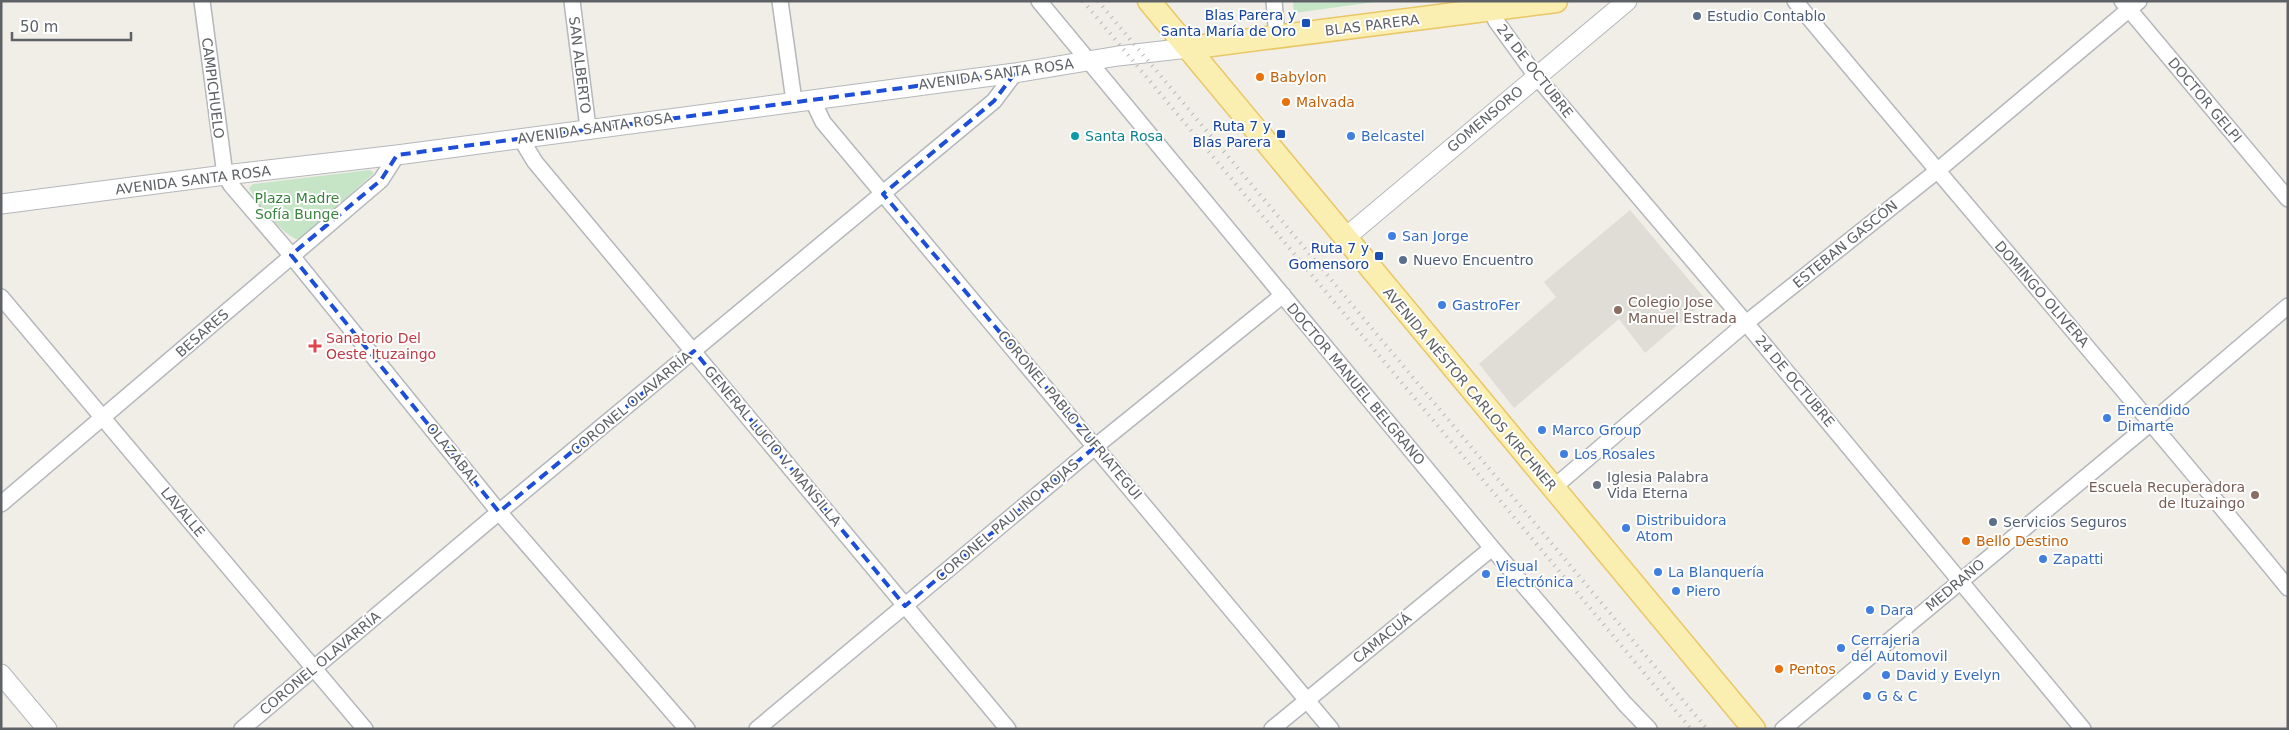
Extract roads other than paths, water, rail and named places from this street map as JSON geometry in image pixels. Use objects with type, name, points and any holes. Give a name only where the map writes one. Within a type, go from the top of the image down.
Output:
[{"type":"main road","name":"AVENIDA NÉSTOR CARLOS KIRCHNER","points":[[1149,1],[1754,729]]},
{"type":"main road","name":"BLAS PARERA","points":[[1188,48],[1556,1]]},
{"type":"street","name":"CAMPICHUELO","points":[[202,1],[225,175]]},
{"type":"street","name":"SAN ALBERTO","points":[[572,1],[588,128]]},
{"type":"street","name":"CORONEL PABLO ZUFRIATEGUI","points":[[780,1],[803,100],[1096,446],[1331,729]]},
{"type":"street","name":"DOCTOR MANUEL BELGRANO","points":[[1039,1],[1492,548],[1625,704],[1649,729]]},
{"type":"street","points":[[1274,1],[1277,37]]},
{"type":"street","name":"GOMENSORO","points":[[1345,238],[1627,1]]},
{"type":"street","name":"DOMINGO OLIVERA","points":[[1795,1],[1936,171],[2152,422],[2288,588]]},
{"type":"street","name":"ESTEBAN GASCÓN","points":[[1553,488],[1746,323],[1936,171],[2130,4]]},
{"type":"street","name":"DOCTOR GELPI","points":[[2130,4],[2288,199]]},
{"type":"street","name":"24 DE OCTUBRE","points":[[1491,10],[1496,21],[1536,76],[1746,323],[2083,729]]},
{"type":"street","name":"AVENIDA SANTA ROSA","points":[[1,204],[397,155],[1188,48]]},
{"type":"street","name":"CORONEL OLAVARRÍA","points":[[242,729],[499,512],[994,101],[1014,73]]},
{"type":"street","name":"GENERAL LUCIO V. MANSILLA","points":[[521,138],[535,162],[1008,729]]},
{"type":"street","name":"BESARES","points":[[1,504],[104,418],[380,180],[397,155]]},
{"type":"street","name":"OLAZÁBAL","points":[[225,175],[239,195],[291,255],[499,512],[687,729]]},
{"type":"street","name":"CORONEL PAULINO ROJAS","points":[[757,729],[1096,446],[1283,295]]},
{"type":"street","name":"LAVALLE","points":[[1,297],[364,729]]},
{"type":"street","name":"MEDRANO","points":[[1784,729],[2288,306]]},
{"type":"street","name":"CAMACUÁ","points":[[1272,729],[1492,548]]},
{"type":"street","points":[[1,674],[47,729]]},
{"type":"street","name":"DOCTOR MANUEL BELGRANO","points":[[1625,704],[1640,729]]},
{"type":"railway","points":[[1083,1],[1691,729]]},
{"type":"railway","points":[[1098,1],[1707,729]]},
{"type":"place","name":"Estudio Contablo","points":[[1697,16]]},
{"type":"place","name":"Blas Parera y Santa María de Oro","points":[[1306,23]]},
{"type":"place","name":"Babylon","points":[[1260,77]]},
{"type":"place","name":"Malvada","points":[[1286,102]]},
{"type":"place","name":"Ruta 7 y Blas Parera","points":[[1281,134]]},
{"type":"place","name":"Santa Rosa","points":[[1075,136]]},
{"type":"place","name":"Belcastel","points":[[1351,136]]},
{"type":"place","name":"San Jorge","points":[[1392,236]]},
{"type":"place","name":"Ruta 7 y Gomensoro","points":[[1379,256]]},
{"type":"place","name":"Nuevo Encuentro","points":[[1403,260]]},
{"type":"place","name":"GastroFer","points":[[1442,305]]},
{"type":"place","name":"Colegio Jose Manuel Estrada","points":[[1618,310]]},
{"type":"place","name":"Sanatorio Del Oeste Ituzaingo","points":[[315,346]]},
{"type":"place","name":"Encendido Dimarte","points":[[2107,418]]},
{"type":"place","name":"Marco Group","points":[[1542,430]]},
{"type":"place","name":"Los Rosales","points":[[1564,454]]},
{"type":"place","name":"Iglesia Palabra Vida Eterna","points":[[1597,485]]},
{"type":"place","name":"Escuela Recuperadora de Ituzaingo","points":[[2255,495]]},
{"type":"place","name":"Servicios Seguros","points":[[1993,522]]},
{"type":"place","name":"Distribuidora Atom","points":[[1626,528]]},
{"type":"place","name":"Bello Destino","points":[[1966,541]]},
{"type":"place","name":"Zapatti","points":[[2043,559]]},
{"type":"place","name":"La Blanquería","points":[[1658,572]]},
{"type":"place","name":"Visual Electrónica","points":[[1486,574]]},
{"type":"place","name":"Piero","points":[[1676,591]]},
{"type":"place","name":"Dara","points":[[1870,610]]},
{"type":"place","name":"Cerrajeria del Automovil","points":[[1841,648]]},
{"type":"place","name":"Pentos","points":[[1779,669]]},
{"type":"place","name":"David y Evelyn","points":[[1886,675]]},
{"type":"place","name":"G & C","points":[[1867,696]]},
{"type":"park label","name":"Plaza Madre Sofía Bunge","points":[[297,206]]}]
